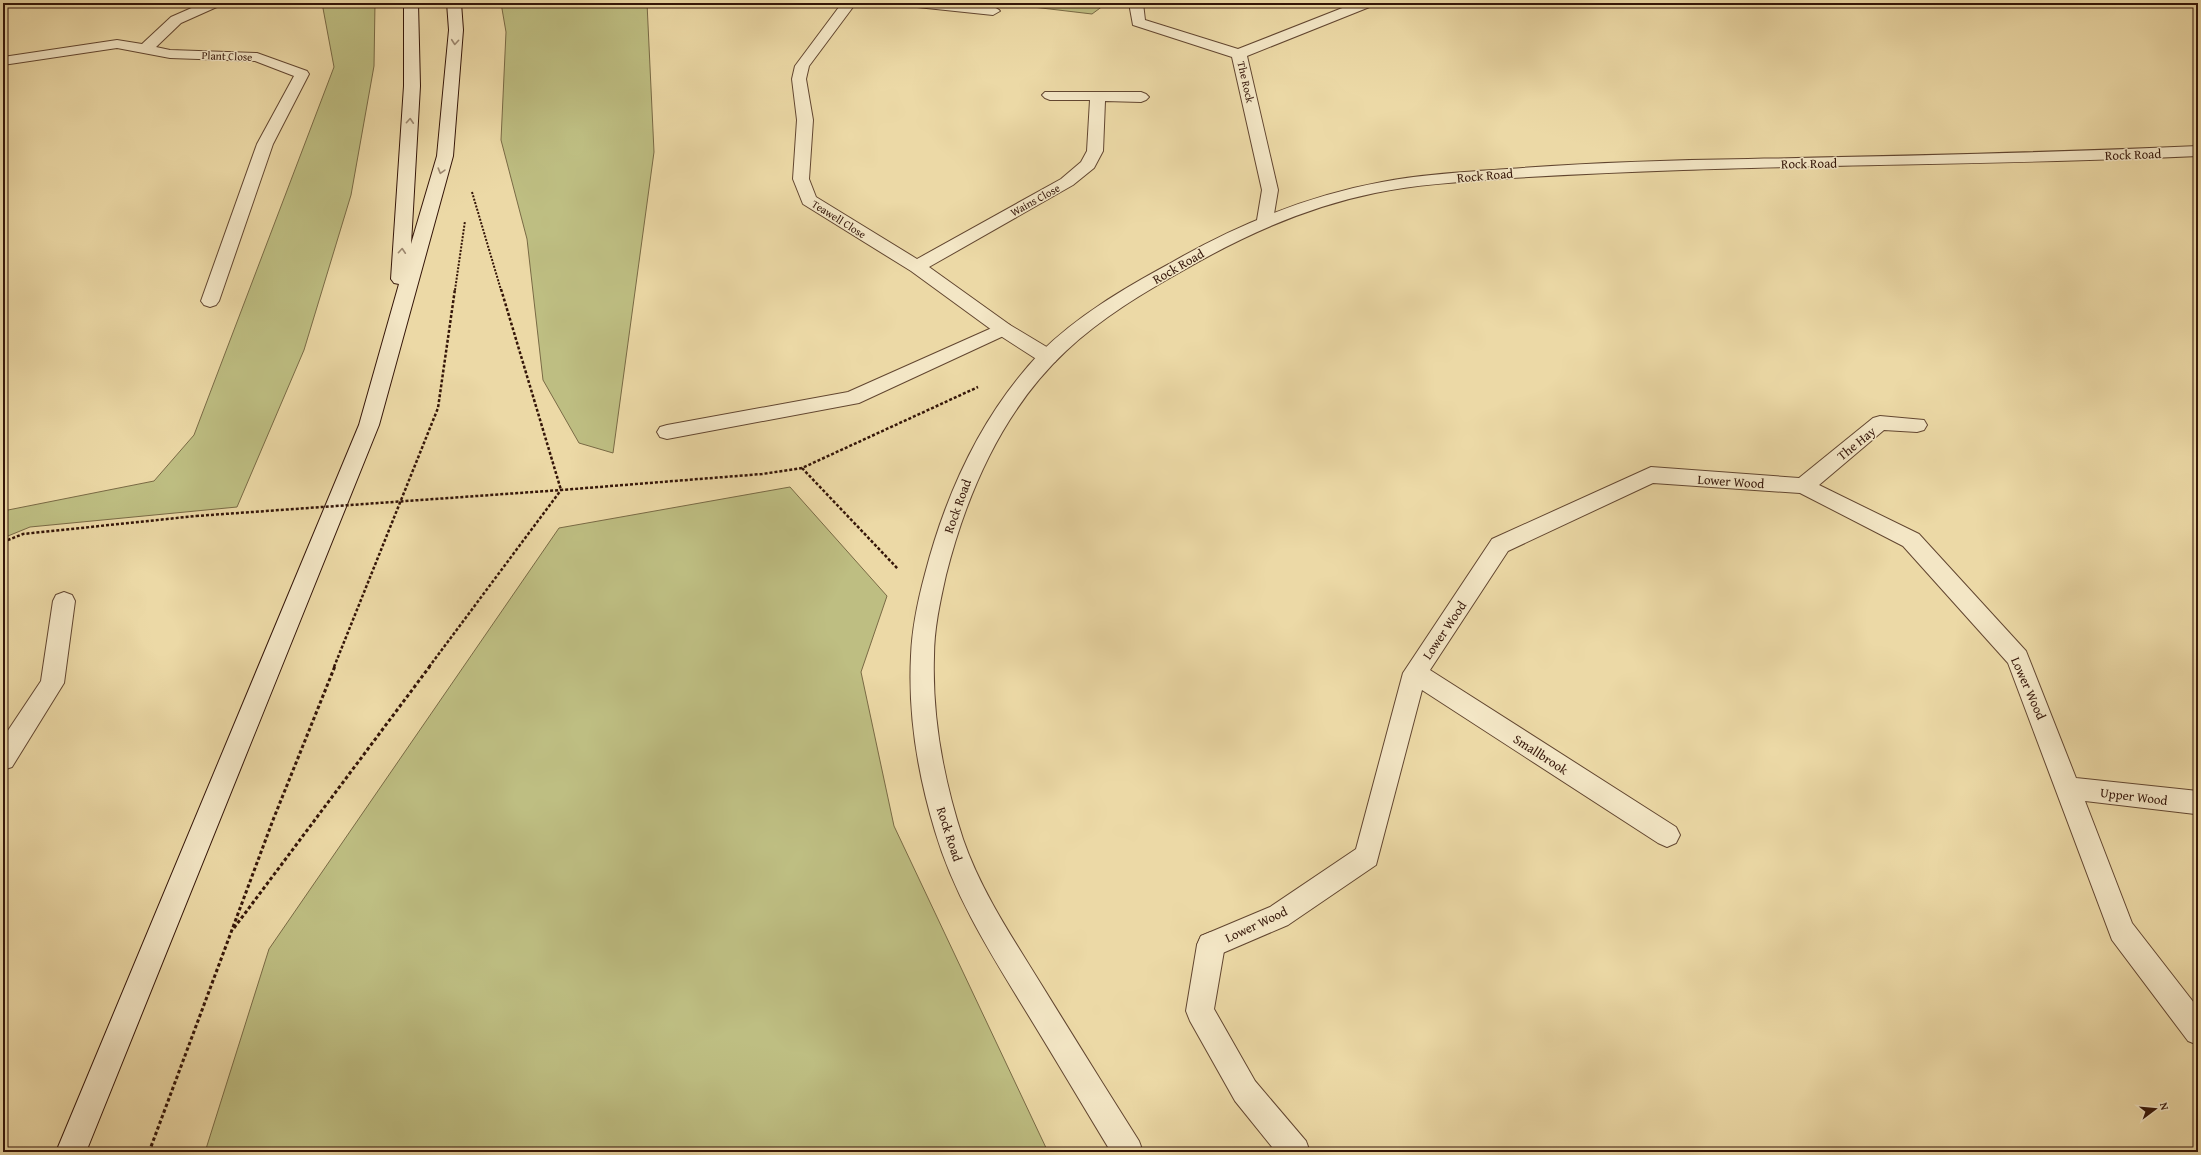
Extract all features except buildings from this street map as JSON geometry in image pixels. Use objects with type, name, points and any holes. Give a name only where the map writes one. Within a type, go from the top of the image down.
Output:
[{"type":"street","points":[[146,48],[176,20],[214,3]]},
{"type":"street","points":[[398,318],[412,86],[411,3]]},
{"type":"street","points":[[70,1152],[369,425],[445,156],[456,30],[454,3]]},
{"type":"street","name":"Teawell Close","points":[[849,3],[802,66],[799,80],[805,120],[801,179],[809,200],[917,266],[1003,329],[1048,357]]},
{"type":"street","points":[[917,3],[993,11]]},
{"type":"street","points":[[1136,3],[1138,22],[1239,54]]},
{"type":"street","name":"The Rock","points":[[1265,220],[1270,190],[1239,54],[1367,3]]},
{"type":"street","name":"Plant Close","points":[[3,61],[117,44],[146,48],[170,54],[256,57],[302,74],[265,144],[210,301]]},
{"type":"street","points":[[1050,95],[1141,96]]},
{"type":"street","name":"Wains Close","points":[[917,266],[1067,182],[1088,165],[1095,151],[1098,96]]},
{"type":"street","name":"Rock Road","points":[[1128,1152],[1005,952],[975,898],[950,842],[934,780],[925,724],[922,659],[923,635],[930,601],[953,512],[969,472],[1000,419],[1024,386],[1048,357],[1086,325],[1129,295],[1196,255],[1265,220],[1326,198],[1400,183],[1540,171],[1648,166],[2065,156],[2198,151]]},
{"type":"street","points":[[667,432],[852,398],[1003,329]]},
{"type":"street","name":"The Hay","points":[[1802,486],[1880,423],[1917,425]]},
{"type":"street","name":"Lower Wood","points":[[1295,1152],[1245,1091],[1200,1011],[1211,945],[1279,916],[1367,856],[1415,673],[1500,545],[1651,475],[1802,486],[1911,540],[2018,658],[2069,788],[2122,930],[2198,1031]]},
{"type":"street","points":[[3,760],[52,682],[64,601]]},
{"type":"street","name":"Smallbrook","points":[[1415,673],[1667,835]]},
{"type":"street","name":"Upper Wood","points":[[2069,788],[2195,803],[2198,802]]},
{"type":"path","points":[[470,186],[561,490]]},
{"type":"path","points":[[149,1152],[276,813],[438,408],[465,216]]},
{"type":"path","points":[[3,542],[23,534],[196,516],[561,490],[762,474],[802,468],[984,384]]},
{"type":"path","points":[[802,468],[930,601]]},
{"type":"path","points":[[231,932],[561,490]]},
{"type":"green space","points":[[322,3],[375,3],[374,66],[351,195],[304,350],[237,507],[30,527],[3,538],[3,511],[154,481],[194,435],[334,67]]},
{"type":"green space","points":[[501,3],[647,3],[654,152],[613,453],[579,443],[543,380],[527,239],[501,140],[506,32]]},
{"type":"green space","points":[[999,3],[1107,3],[1092,14]]},
{"type":"green space","points":[[790,487],[887,596],[861,672],[894,826],[1048,1152],[205,1152],[269,949],[559,528]]}]
